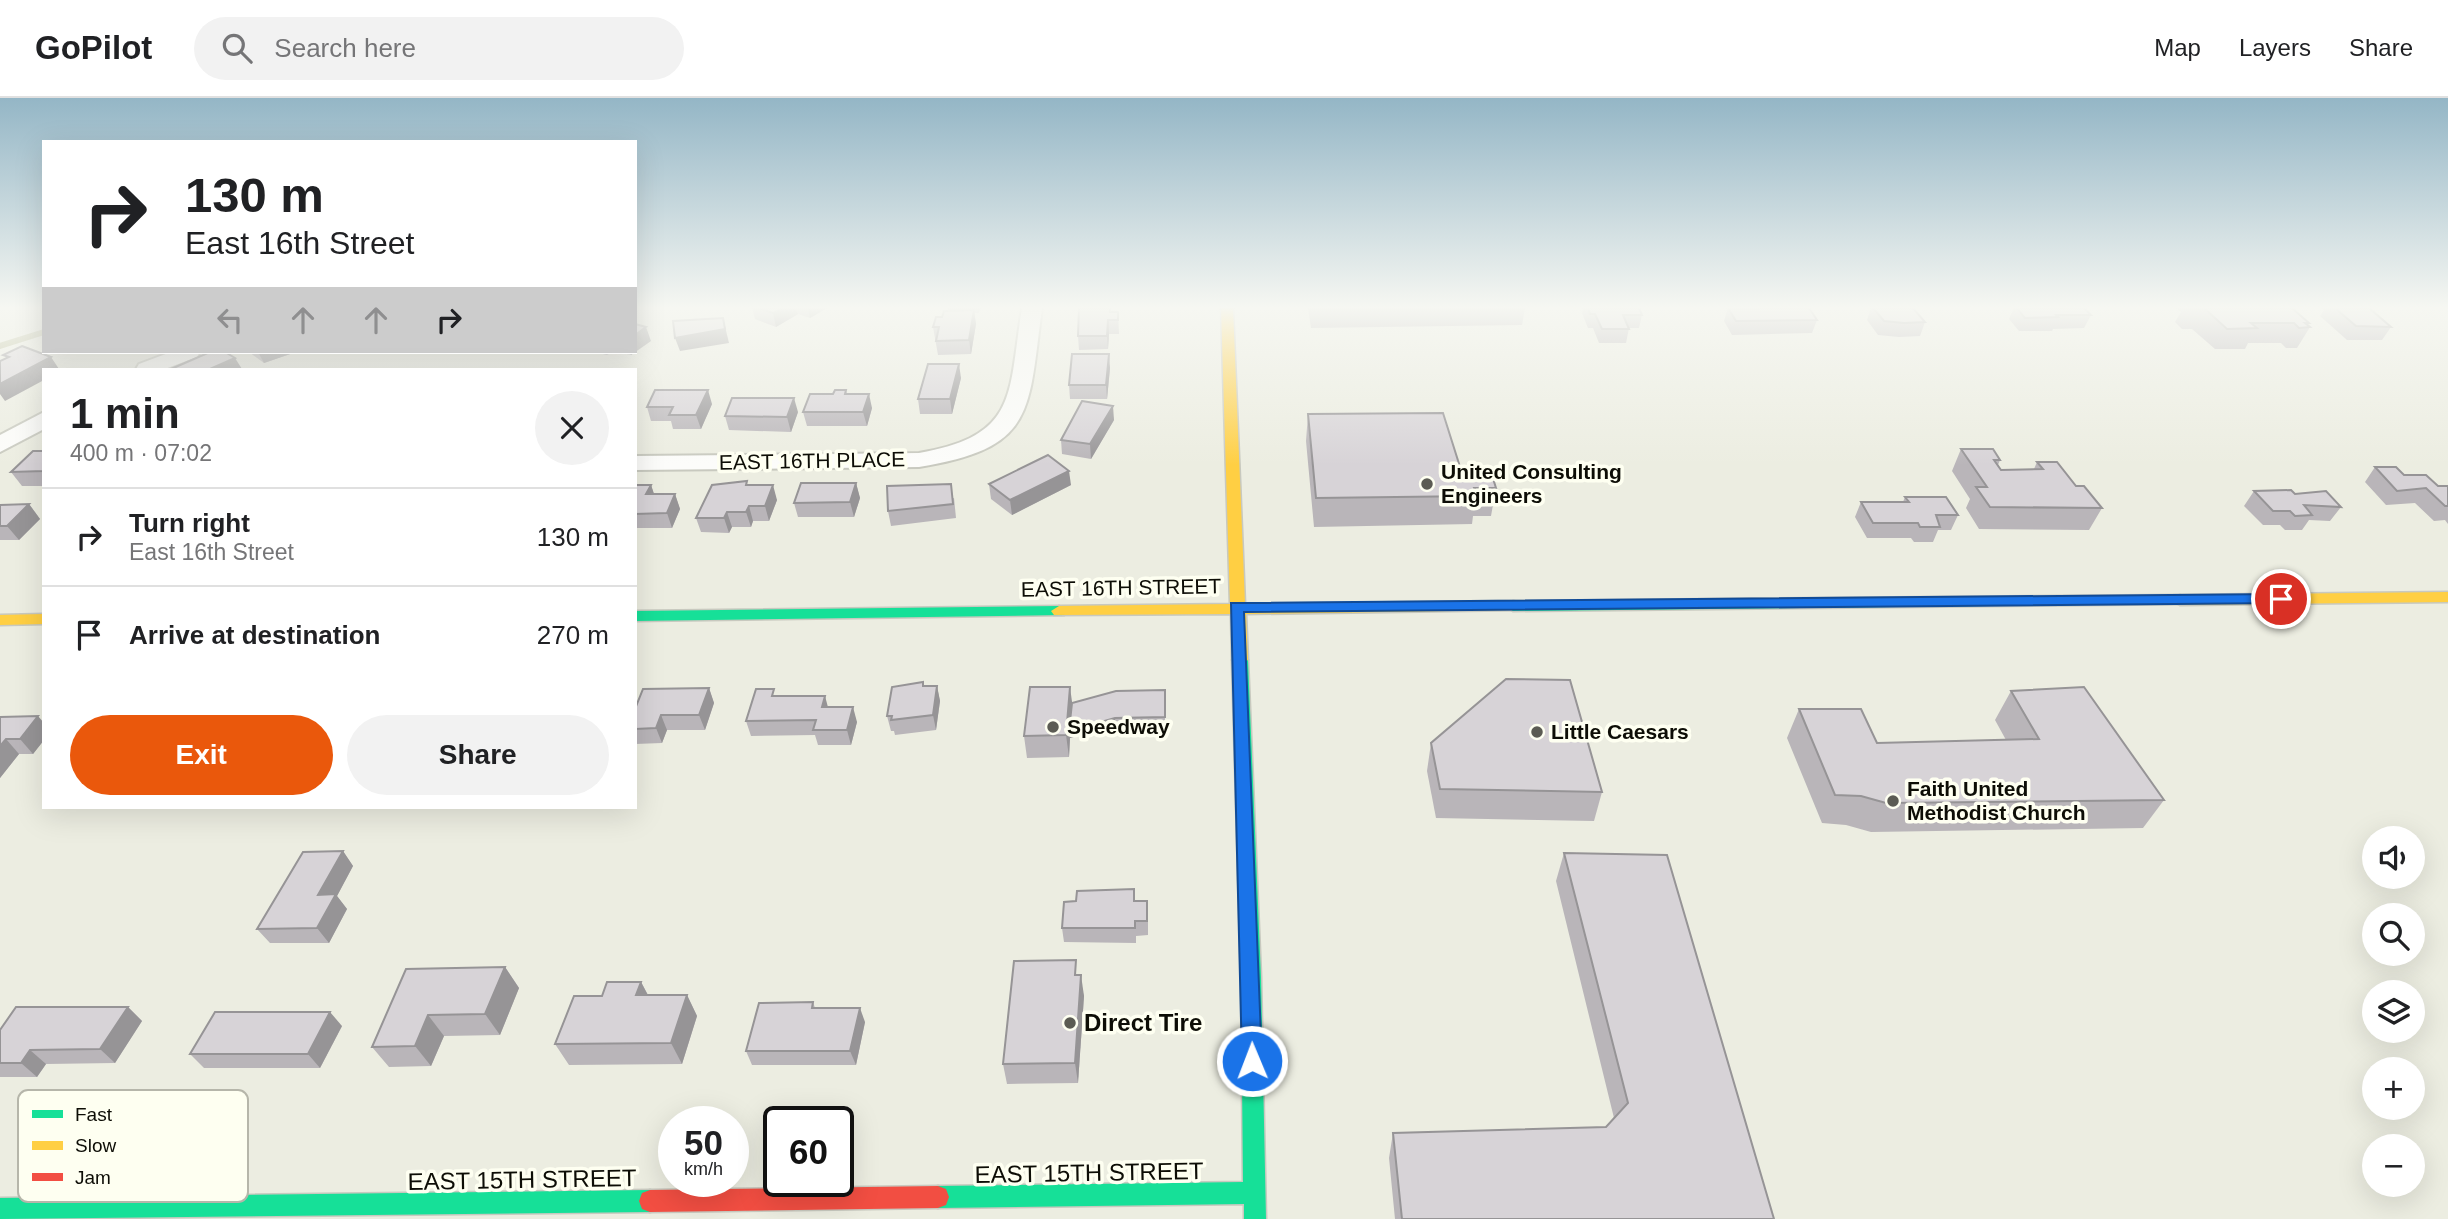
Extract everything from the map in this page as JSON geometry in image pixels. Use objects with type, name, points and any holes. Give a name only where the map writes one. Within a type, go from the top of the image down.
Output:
[{"type":"street","points":[[149,368],[168,360]]},
{"type":"street","name":"EAST 16TH PLACE","points":[[637,463],[946,458],[986,443],[1006,426],[1014,412],[1023,360]]},
{"type":"street","points":[[1229,360],[1251,977],[1255,1219]]},
{"type":"street","points":[[0,445],[42,420]]},
{"type":"street","name":"EAST 16TH STREET","points":[[637,616],[1236,607],[1982,604],[2448,597]]},
{"type":"street","points":[[0,620],[42,619]]},
{"type":"street","name":"EAST 15TH STREET","points":[[0,1209],[1254,1193]]},
{"type":"building","points":[[2,360],[45,360],[0,384]]},
{"type":"building","points":[[191,360],[230,360],[212,368],[173,368]]},
{"type":"building","points":[[1071,360],[1108,360],[1106,385],[1069,385]]},
{"type":"building","points":[[928,364],[959,364],[950,399],[918,399]]},
{"type":"building","points":[[655,390],[708,390],[696,415],[669,415],[673,407],[647,407]]},
{"type":"building","points":[[835,390],[846,390],[845,394],[869,394],[863,412],[803,412],[810,394],[833,394]]},
{"type":"building","points":[[732,398],[794,398],[787,417],[725,416]]},
{"type":"building","points":[[1082,401],[1113,406],[1090,444],[1061,440]]},
{"type":"building","points":[[1443,413],[1461,470],[1490,469],[1496,488],[1474,488],[1476,496],[1316,498],[1308,414]]},
{"type":"building","points":[[1961,449],[1993,449],[2000,460],[1994,460],[2001,470],[2043,469],[2037,462],[2057,462],[2076,486],[2084,486],[2102,508],[1990,507],[1976,487],[1987,487]]},
{"type":"building","points":[[33,451],[42,451],[42,471],[11,472]]},
{"type":"building","points":[[1048,455],[1069,471],[1010,500],[989,484]]},
{"type":"building","points":[[2375,467],[2396,467],[2404,475],[2426,475],[2438,486],[2448,486],[2448,506],[2426,488],[2397,491]]},
{"type":"building","points":[[747,481],[746,485],[773,485],[765,506],[749,506],[746,512],[727,512],[724,518],[696,518],[712,485]]},
{"type":"building","points":[[801,483],[856,483],[850,502],[794,503]]},
{"type":"building","points":[[951,484],[953,504],[888,511],[887,486]]},
{"type":"building","points":[[637,485],[651,485],[646,494],[675,494],[667,513],[637,514]]},
{"type":"building","points":[[2291,490],[2295,494],[2326,491],[2341,507],[2304,505],[2312,515],[2295,516],[2290,511],[2273,511],[2254,491]]},
{"type":"building","points":[[1905,497],[1946,497],[1958,515],[1936,515],[1940,527],[1920,527],[1918,523],[1873,523],[1861,502],[1909,502]]},
{"type":"building","points":[[29,504],[7,526],[0,526],[0,505]]},
{"type":"building","points":[[1506,679],[1570,680],[1602,792],[1440,789],[1431,743]]},
{"type":"building","points":[[923,682],[923,686],[937,686],[933,715],[891,720],[892,716],[887,716],[892,687]]},
{"type":"building","points":[[1030,687],[1070,687],[1066,735],[1024,736]]},
{"type":"building","points":[[2084,687],[2164,800],[1886,803],[1861,796],[1835,795],[1799,709],[1861,709],[1877,743],[2039,739],[2011,691]]},
{"type":"building","points":[[709,688],[699,715],[661,715],[656,728],[637,729],[637,704],[643,689]]},
{"type":"building","points":[[756,689],[774,689],[772,696],[825,696],[822,707],[853,707],[847,730],[813,730],[816,720],[746,721]]},
{"type":"building","points":[[1165,690],[1165,717],[1115,718],[1069,731],[1072,703],[1116,691]]},
{"type":"building","points":[[38,716],[20,739],[6,739],[0,746],[0,717]]},
{"type":"building","points":[[343,851],[318,895],[336,894],[317,928],[257,929],[303,852]]},
{"type":"building","points":[[1564,853],[1667,855],[1774,1219],[1402,1219],[1393,1133],[1606,1127],[1628,1103]]},
{"type":"building","points":[[1134,889],[1134,901],[1147,901],[1147,921],[1135,921],[1135,928],[1062,928],[1064,902],[1076,901],[1077,891]]},
{"type":"building","points":[[1076,960],[1075,975],[1081,975],[1075,1063],[1003,1064],[1014,961]]},
{"type":"building","points":[[505,967],[485,1014],[428,1015],[415,1046],[372,1047],[406,969]]},
{"type":"building","points":[[607,982],[641,982],[636,995],[687,995],[671,1043],[555,1044],[574,996],[602,996]]},
{"type":"building","points":[[813,1002],[812,1008],[860,1008],[850,1051],[746,1051],[759,1003]]},
{"type":"building","points":[[16,1007],[128,1007],[100,1049],[30,1050],[21,1063],[0,1063],[0,1030]]},
{"type":"building","points":[[215,1012],[330,1012],[308,1054],[190,1054]]},
{"type":"traffic: fast","points":[[1513,606],[2180,600]]},
{"type":"traffic: fast","points":[[637,616],[1059,611]]},
{"type":"traffic: fast","points":[[1240,660],[1251,977],[1255,1219]]},
{"type":"traffic: fast","points":[[938,1197],[1254,1193]]},
{"type":"traffic: fast","points":[[0,1209],[650,1201]]},
{"type":"traffic: slow","points":[[1229,360],[1240,660]]},
{"type":"traffic: slow","points":[[2180,600],[2448,597]]},
{"type":"traffic: slow","points":[[1059,611],[1513,606]]},
{"type":"traffic: slow","points":[[0,620],[42,619]]},
{"type":"traffic: jam","points":[[650,1201],[938,1197]]},
{"type":"place","name":"United Consulting Engineers","points":[[1427,484]]},
{"type":"place","name":"Speedway","points":[[1053,727]]},
{"type":"place","name":"Little Caesars","points":[[1537,732]]},
{"type":"place","name":"Faith United Methodist Church","points":[[1893,801]]},
{"type":"place","name":"Direct Tire","points":[[1070,1023]]},
{"type":"route","points":[[1252,1061],[1236,607],[1982,604],[2281,599]]}]
